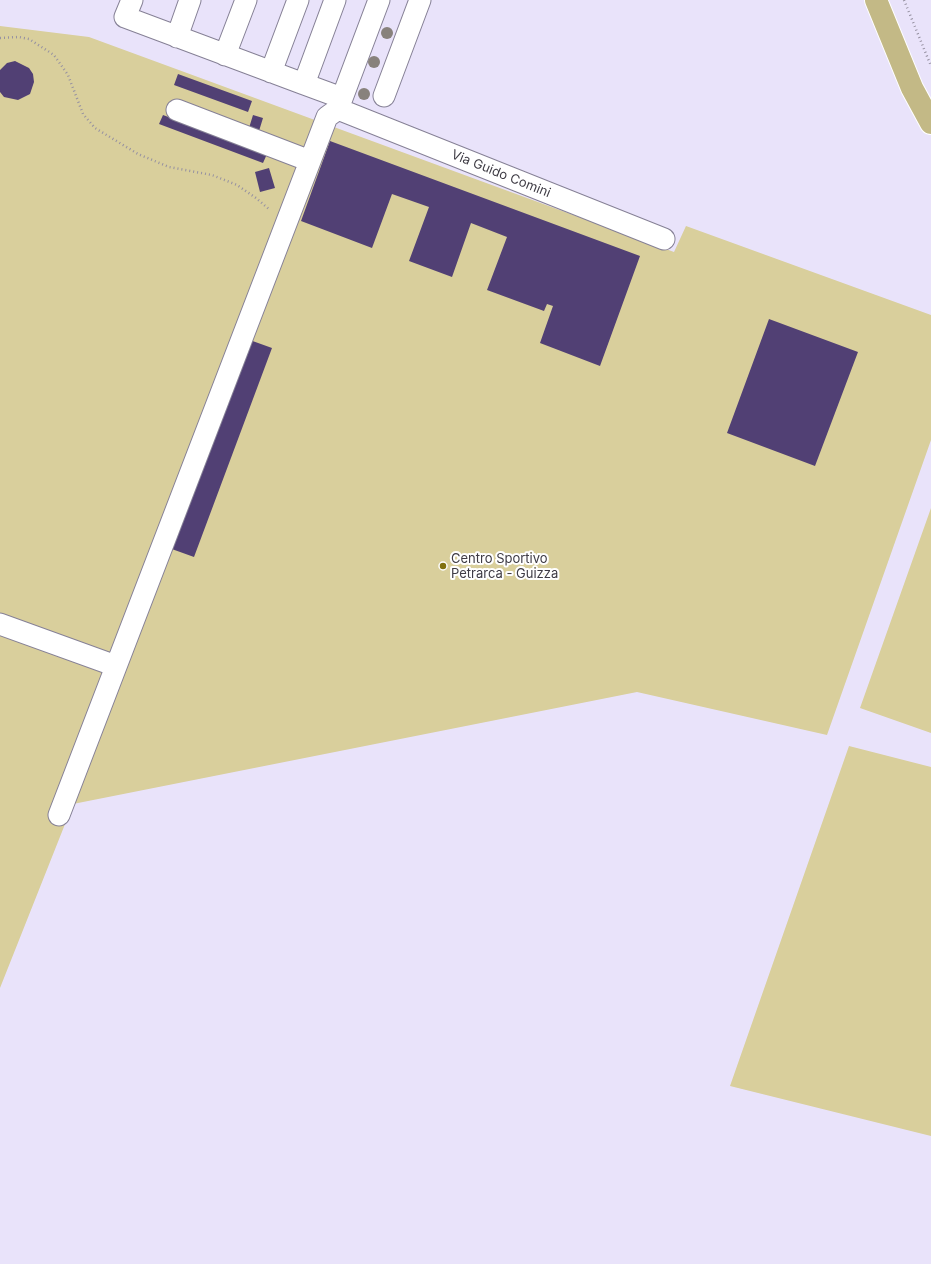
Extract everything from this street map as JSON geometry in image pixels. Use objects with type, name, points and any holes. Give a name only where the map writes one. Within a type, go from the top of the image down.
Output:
[{"type":"main road","points":[[876,0],[912,88],[931,123]]},
{"type":"street","name":"Via Guido Comini","points":[[132,0],[125,17],[304,84],[340,103],[664,239]]},
{"type":"street","points":[[177,36],[190,0]]},
{"type":"street","points":[[225,55],[246,0]]},
{"type":"street","points":[[271,72],[298,0]]},
{"type":"street","points":[[304,84],[335,0]]},
{"type":"street","points":[[59,815],[327,117],[340,103],[379,0]]},
{"type":"street","points":[[384,96],[420,0]]},
{"type":"street","points":[[177,110],[310,161]]},
{"type":"street","points":[[0,624],[116,666]]},
{"type":"path","points":[[904,0],[931,66]]},
{"type":"path","points":[[0,38],[19,37],[29,39],[54,55],[68,75],[83,114],[95,128],[138,154],[169,166],[212,175],[237,185],[275,214],[288,219]]},
{"type":"shaded area","name":"Centro Sportivo Petrarca - Guizza","points":[[0,26],[89,37],[674,252],[686,226],[931,315],[931,440],[827,735],[637,692],[73,804],[0,988]]},
{"type":"shaded area","points":[[931,508],[931,733],[860,708]]},
{"type":"shaded area","points":[[849,746],[931,767],[931,1136],[730,1086]]},
{"type":"building","points":[[15,61],[29,68],[33,74],[34,82],[30,94],[18,100],[4,97],[0,92],[0,70],[7,63]]},
{"type":"building","points":[[178,74],[252,101],[248,112],[174,85]]},
{"type":"building","points":[[163,115],[267,154],[263,163],[159,124]]},
{"type":"building","points":[[253,115],[263,118],[259,131],[249,128]]},
{"type":"building","points":[[330,141],[640,256],[600,366],[540,343],[553,306],[547,304],[544,311],[487,290],[507,237],[471,223],[452,277],[409,261],[429,207],[392,194],[372,248],[301,221]]},
{"type":"building","points":[[269,168],[275,188],[260,192],[255,172]]},
{"type":"building","points":[[769,319],[858,352],[815,466],[727,433]]},
{"type":"building","points":[[247,339],[272,348],[194,557],[169,548]]},
{"type":"place","name":"Centro Sportivo Petrarca - Guizza","points":[[443,566]]}]
